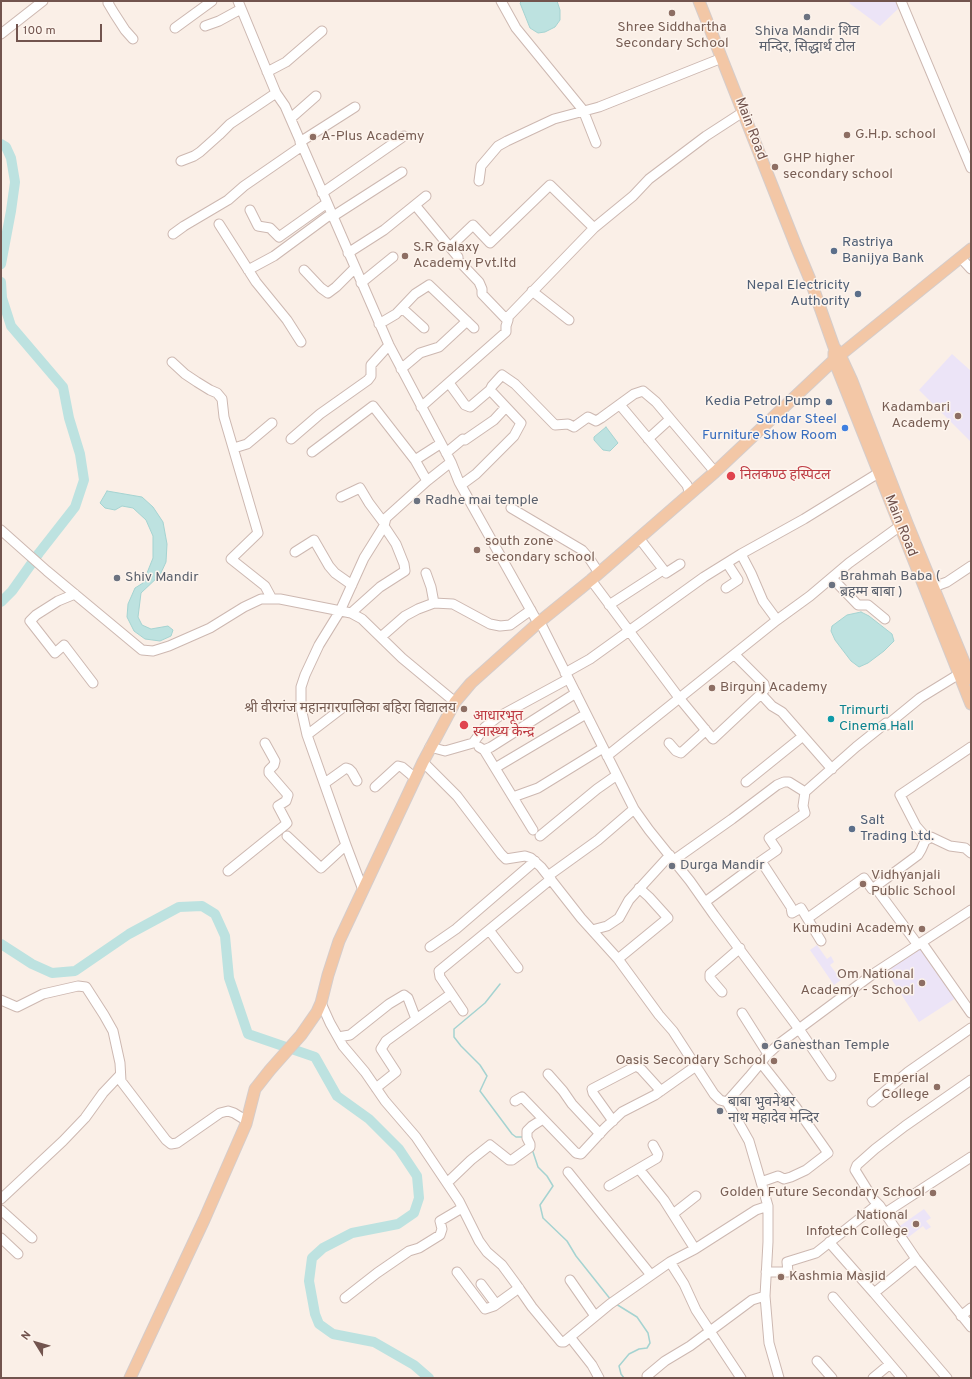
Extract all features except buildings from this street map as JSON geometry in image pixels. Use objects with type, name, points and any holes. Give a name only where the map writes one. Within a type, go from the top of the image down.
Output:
[{"type":"main road","name":"Main Road","points":[[699,1],[811,282],[836,354],[883,470],[907,523],[930,588]]},
{"type":"main road","points":[[130,1378],[204,1220],[248,1121],[251,1101],[255,1089],[301,1035],[317,1012],[339,941],[416,778],[422,762],[455,702],[471,683],[539,622],[595,576],[715,472],[836,354],[971,249]]},
{"type":"main road","name":"Main Road","points":[[883,470],[900,526],[930,588],[966,674],[971,704]]},
{"type":"street","points":[[1,34],[43,1]]},
{"type":"street","points":[[109,1],[108,3],[114,13],[133,39]]},
{"type":"street","points":[[175,28],[212,1]]},
{"type":"street","points":[[501,1],[516,28],[583,110],[596,143]]},
{"type":"street","points":[[901,1],[971,168]]},
{"type":"street","points":[[206,26],[219,21],[240,5],[276,93],[285,106],[388,345],[451,462],[461,485],[539,622],[634,809],[740,948],[799,1028],[831,1076]]},
{"type":"street","points":[[267,72],[286,62],[322,31]]},
{"type":"street","points":[[479,181],[482,166],[498,146],[506,141],[554,119],[583,110],[599,107],[722,58]]},
{"type":"street","points":[[181,161],[200,152],[220,135],[230,124],[276,93]]},
{"type":"street","points":[[290,118],[316,96]]},
{"type":"street","points":[[174,234],[184,226],[228,200],[244,186],[301,144],[355,107]]},
{"type":"street","points":[[506,319],[594,228],[633,196],[649,179],[706,136],[743,112]]},
{"type":"street","points":[[322,192],[404,136]]},
{"type":"street","points":[[248,270],[274,256],[332,216],[402,172]]},
{"type":"street","points":[[450,247],[473,225],[490,243],[550,185],[594,228]]},
{"type":"street","points":[[348,253],[384,230],[426,196]]},
{"type":"street","points":[[250,210],[258,226],[270,228],[279,237],[327,203]]},
{"type":"street","points":[[415,205],[458,257],[458,260],[479,282],[482,289],[482,294],[508,320],[506,332],[421,407]]},
{"type":"street","points":[[220,224],[256,282],[288,320],[301,342]]},
{"type":"street","points":[[361,283],[393,257]]},
{"type":"street","points":[[961,258],[971,269]]},
{"type":"street","points":[[304,270],[320,288],[328,293],[355,268]]},
{"type":"street","points":[[379,324],[396,314],[415,294],[429,285],[470,324],[439,348],[420,354],[401,369]]},
{"type":"street","points":[[532,291],[569,320]]},
{"type":"street","points":[[402,308],[424,328]]},
{"type":"street","points":[[291,439],[320,414],[368,380],[371,376],[371,365],[388,345]]},
{"type":"street","points":[[172,362],[185,374],[217,393],[222,399],[224,417],[258,533],[231,559],[265,586],[272,599]]},
{"type":"street","points":[[450,383],[465,405],[470,407],[490,390],[502,375],[515,384],[555,425],[568,424],[574,427],[588,417],[596,421],[634,394],[643,390],[656,402],[715,472]]},
{"type":"street","points":[[461,485],[476,474],[514,436],[521,425],[521,423],[490,390]]},
{"type":"street","points":[[620,405],[686,486],[690,494]]},
{"type":"street","points":[[312,452],[372,406],[416,460],[426,481]]},
{"type":"street","points":[[446,453],[463,439],[465,440],[494,420],[506,407]]},
{"type":"street","points":[[648,439],[670,418]]},
{"type":"street","points":[[234,448],[247,444],[272,423]]},
{"type":"street","points":[[416,460],[440,444]]},
{"type":"street","points":[[363,890],[307,735],[300,708],[301,687],[304,676],[319,645],[340,611],[364,558],[386,518],[426,481],[451,462]]},
{"type":"street","points":[[430,747],[445,751],[475,740],[485,727],[498,717],[567,676],[704,577],[741,554],[804,519],[883,470]]},
{"type":"street","points":[[341,497],[360,488],[396,544],[404,564],[405,571],[380,587],[351,613]]},
{"type":"street","points":[[511,508],[582,550],[589,558],[595,576],[609,605],[680,700],[713,739],[766,689],[764,684],[735,655]]},
{"type":"street","points":[[607,756],[680,700],[849,563],[900,526]]},
{"type":"street","points":[[3,532],[47,571],[142,650],[153,651],[170,646],[210,628],[244,607],[261,599],[280,599],[351,613],[362,619],[402,658],[455,702]]},
{"type":"street","points":[[639,538],[666,573],[680,564]]},
{"type":"street","points":[[295,552],[314,540],[329,566],[335,573],[352,585]]},
{"type":"street","points":[[741,554],[763,601],[777,620]]},
{"type":"street","points":[[726,588],[738,580],[727,563]]},
{"type":"street","points":[[930,588],[947,582],[971,566]]},
{"type":"street","points":[[609,605],[663,570]]},
{"type":"street","points":[[426,573],[431,587],[434,603]]},
{"type":"street","points":[[832,578],[858,605],[868,605],[885,619]]},
{"type":"street","points":[[75,594],[58,601],[36,615],[30,621],[55,653],[64,646],[93,683]]},
{"type":"street","points":[[381,637],[405,616],[434,603],[453,604],[490,624],[500,626],[510,624],[531,610]]},
{"type":"street","points":[[705,902],[777,850],[769,838],[805,813],[803,806],[805,792],[856,747],[886,723],[887,725],[920,698],[966,674]]},
{"type":"street","points":[[487,749],[576,693]]},
{"type":"street","points":[[761,694],[772,706],[782,712],[832,769]]},
{"type":"street","points":[[307,735],[342,709]]},
{"type":"street","points":[[493,765],[586,714]]},
{"type":"street","points":[[669,743],[676,751],[682,753],[703,733],[705,729]]},
{"type":"street","points":[[746,782],[803,736]]},
{"type":"street","points":[[475,740],[487,749],[493,765],[533,830]]},
{"type":"street","points":[[228,871],[287,823],[278,806],[286,801],[288,795],[269,773],[269,770],[276,761],[265,743]]},
{"type":"street","points":[[513,797],[538,788],[603,748]]},
{"type":"street","points":[[925,841],[923,834],[916,826],[900,796],[971,748]]},
{"type":"street","points":[[422,762],[457,796],[506,859],[525,856],[532,858],[535,861],[618,960],[673,1032],[714,1094],[720,1100],[727,1102],[749,1141],[768,1206],[765,1296],[769,1343],[777,1377]]},
{"type":"street","points":[[375,787],[398,766],[402,767],[416,778]]},
{"type":"street","points":[[325,783],[346,768],[352,772],[356,781]]},
{"type":"street","points":[[540,836],[597,788],[617,775]]},
{"type":"street","points":[[592,930],[607,926],[619,918],[629,900],[639,888],[672,857],[732,819],[776,785],[789,782],[805,792]]},
{"type":"street","points":[[463,1011],[440,977],[439,971],[549,878],[598,840],[634,809]]},
{"type":"street","points":[[287,836],[321,868],[346,845]]},
{"type":"street","points":[[808,918],[864,878],[872,889],[918,855],[922,850],[925,841],[930,837],[950,846],[965,848],[971,854]]},
{"type":"street","points":[[430,947],[456,929],[535,861]]},
{"type":"street","points":[[761,861],[791,907],[792,913],[801,908],[821,941]]},
{"type":"street","points":[[875,886],[971,1013]]},
{"type":"street","points":[[618,960],[668,918],[639,888]]},
{"type":"street","points":[[727,1102],[768,1054],[799,1028],[873,974],[971,910]]},
{"type":"street","points":[[489,930],[518,968]]},
{"type":"street","points":[[722,992],[710,978],[710,974],[740,948]]},
{"type":"street","points":[[1,1000],[17,1008],[43,994],[78,986],[86,987],[113,1031],[120,1063],[121,1081],[166,1140],[171,1144],[177,1143],[220,1113],[228,1111],[234,1112],[248,1121]]},
{"type":"street","points":[[376,1088],[396,1072],[381,1050],[386,1041],[451,994]]},
{"type":"street","points":[[338,1037],[350,1035],[389,1004],[404,995],[408,998],[416,1019]]},
{"type":"street","points":[[321,1003],[343,1046],[416,1137],[459,1201],[479,1241],[502,1265],[532,1308],[558,1340],[564,1342],[595,1316],[670,1262],[756,1210],[768,1206]]},
{"type":"street","points":[[742,1013],[768,1054]]},
{"type":"street","points":[[872,1102],[908,1072],[971,1028]]},
{"type":"street","points":[[761,1063],[795,1106],[828,1153],[806,1170],[791,1177],[784,1179],[778,1176],[762,1182]]},
{"type":"street","points":[[613,1121],[593,1093],[592,1089],[636,1066],[642,1069],[661,1091]]},
{"type":"street","points":[[515,1101],[522,1097],[578,1154],[581,1154],[622,1112],[661,1091],[696,1066]]},
{"type":"street","points":[[548,1074],[572,1104],[600,1134]]},
{"type":"street","points":[[1,1199],[74,1130],[120,1075]]},
{"type":"street","points":[[971,1080],[875,1148],[857,1165],[855,1170],[916,1259],[971,1327]]},
{"type":"street","points":[[447,1183],[471,1160],[490,1145],[509,1160],[512,1160],[530,1147],[527,1138],[527,1131],[543,1119]]},
{"type":"street","points":[[609,1186],[658,1157],[653,1145]]},
{"type":"street","points":[[885,1213],[971,1157]]},
{"type":"street","points":[[639,1169],[664,1200],[695,1248]]},
{"type":"street","points":[[568,1172],[651,1275]]},
{"type":"street","points":[[673,1214],[696,1196]]},
{"type":"street","points":[[766,1272],[788,1272],[787,1262],[816,1253],[878,1204]]},
{"type":"street","points":[[345,1298],[377,1273],[409,1251],[419,1248],[440,1235],[442,1229],[440,1221],[462,1208]]},
{"type":"street","points":[[1,1210],[32,1238]]},
{"type":"street","points":[[1,1238],[18,1254]]},
{"type":"street","points":[[829,1242],[947,1378]]},
{"type":"street","points":[[874,1293],[916,1259]]},
{"type":"street","points":[[670,1262],[684,1284],[696,1310],[741,1378]]},
{"type":"street","points":[[457,1272],[483,1308],[487,1309],[496,1304],[519,1288]]},
{"type":"street","points":[[570,1280],[595,1316]]},
{"type":"street","points":[[481,1284],[496,1304]]},
{"type":"street","points":[[647,1376],[752,1300],[765,1296]]},
{"type":"street","points":[[833,1297],[902,1378]]},
{"type":"street","points":[[961,1316],[971,1308]]},
{"type":"street","points":[[570,1337],[592,1365],[599,1378]]},
{"type":"street","points":[[817,1361],[832,1378]]},
{"type":"street","points":[[873,1378],[890,1364]]},
{"type":"shaded area","points":[[852,1],[897,1],[900,7],[880,26],[849,3]]},
{"type":"shaded area","name":"Kadambari Academy","points":[[952,354],[971,371],[971,442],[919,390]]},
{"type":"shaded area","points":[[817,945],[827,959],[831,956],[834,962],[830,965],[841,980],[834,985],[810,950]]},
{"type":"shaded area","name":"Om National Academy - School","points":[[924,945],[959,996],[919,1022],[885,969]]},
{"type":"shaded area","name":"National Infotech College","points":[[924,1209],[931,1218],[926,1221],[931,1227],[926,1230],[923,1226],[906,1239],[897,1228]]},
{"type":"water","points":[[522,1],[557,1],[560,10],[560,20],[555,27],[545,32],[538,33],[530,28],[520,3]]},
{"type":"water","points":[[606,427],[618,443],[610,451],[603,450],[594,440],[594,437]]},
{"type":"water","points":[[107,491],[142,497],[153,507],[163,522],[167,544],[166,562],[160,575],[141,593],[138,617],[142,625],[151,629],[168,626],[173,630],[171,636],[160,641],[145,639],[134,631],[127,617],[128,604],[135,588],[143,583],[153,558],[153,536],[146,520],[133,508],[122,506],[115,510],[105,508],[100,503]]},
{"type":"water","points":[[861,612],[869,616],[892,634],[894,641],[868,663],[859,667],[851,661],[835,640],[831,631],[832,626],[847,615]]},
{"type":"waterway","points":[[1,144],[6,147],[11,158],[15,182],[1,264]]},
{"type":"waterway","points":[[1,282],[2,298],[11,326],[63,387],[69,418],[80,454],[84,480],[75,507],[12,591],[1,602]]},
{"type":"waterway","points":[[1,944],[32,964],[52,973],[75,971],[129,934],[179,907],[202,906],[215,914],[225,936],[229,978],[248,1034],[315,1057],[337,1096],[369,1119],[399,1149],[417,1176],[419,1198],[414,1213],[398,1224],[352,1233],[323,1248],[312,1258],[309,1281],[315,1314],[319,1324],[333,1334],[374,1342],[414,1365],[429,1378]]},
{"type":"waterway","points":[[500,984],[485,1003],[454,1029],[454,1037],[480,1065],[487,1076],[480,1091],[512,1134],[516,1137],[524,1137]]},
{"type":"waterway","points":[[532,1149],[538,1167],[547,1176],[553,1186],[540,1205],[543,1218],[567,1241],[576,1256],[611,1300]]},
{"type":"waterway","points":[[616,1304],[637,1317],[648,1333],[650,1343],[647,1348],[639,1349],[629,1354],[619,1366],[621,1374],[624,1378]]},
{"type":"place","name":"Shree Siddhartha Secondary School","points":[[672,13]]},
{"type":"place","name":"Shiva Mandir शिव मन्दिर, सिद्धार्थ टोल","points":[[807,17]]},
{"type":"place","name":"G.H.p. school","points":[[847,135]]},
{"type":"place","name":"A-Plus Academy","points":[[313,137]]},
{"type":"place","name":"GHP higher secondary school","points":[[775,167]]},
{"type":"place","name":"Rastriya Banijya Bank","points":[[834,251]]},
{"type":"place","name":"S.R Galaxy Academy Pvt.ltd","points":[[405,256]]},
{"type":"place","name":"Nepal Electricity Authority","points":[[858,294]]},
{"type":"place","name":"Kedia Petrol Pump","points":[[829,402]]},
{"type":"place","name":"Kadambari Academy","points":[[958,416]]},
{"type":"place","name":"Sundar Steel Furniture Show Room","points":[[845,428]]},
{"type":"place","name":"निलकण्ठ हस्पिटल","points":[[731,476]]},
{"type":"place","name":"Radhe mai temple","points":[[417,501]]},
{"type":"place","name":"south zone secondary school","points":[[477,550]]},
{"type":"place","name":"Shiv Mandir","points":[[117,578]]},
{"type":"place","name":"Brahmah Baba ( ब्रहम्म बाबा )","points":[[832,585]]},
{"type":"place","name":"Birgunj Academy","points":[[712,688]]},
{"type":"place","name":"श्री वीरगंज महानगरपालिका बहिरा विद्यालय","points":[[464,709]]},
{"type":"place","name":"Trimurti Cinema Hall","points":[[831,719]]},
{"type":"place","name":"आधारभूत स्वास्थ्य केन्द्र","points":[[464,725]]},
{"type":"place","name":"Salt Trading Ltd.","points":[[852,829]]},
{"type":"place","name":"Durga Mandir","points":[[672,866]]},
{"type":"place","name":"Vidhyanjali Public School","points":[[863,884]]},
{"type":"place","name":"Kumudini Academy","points":[[922,929]]},
{"type":"place","name":"Om National Academy - School","points":[[922,983]]},
{"type":"place","name":"Ganesthan Temple","points":[[765,1046]]},
{"type":"place","name":"Oasis Secondary School","points":[[774,1061]]},
{"type":"place","name":"Emperial College","points":[[937,1087]]},
{"type":"place","name":"बाबा भुवनेश्वर नाथ महादेव मन्दिर","points":[[720,1111]]},
{"type":"place","name":"Golden Future Secondary School","points":[[933,1193]]},
{"type":"place","name":"National Infotech College","points":[[916,1224]]},
{"type":"place","name":"Kashmia Masjid","points":[[781,1277]]}]
